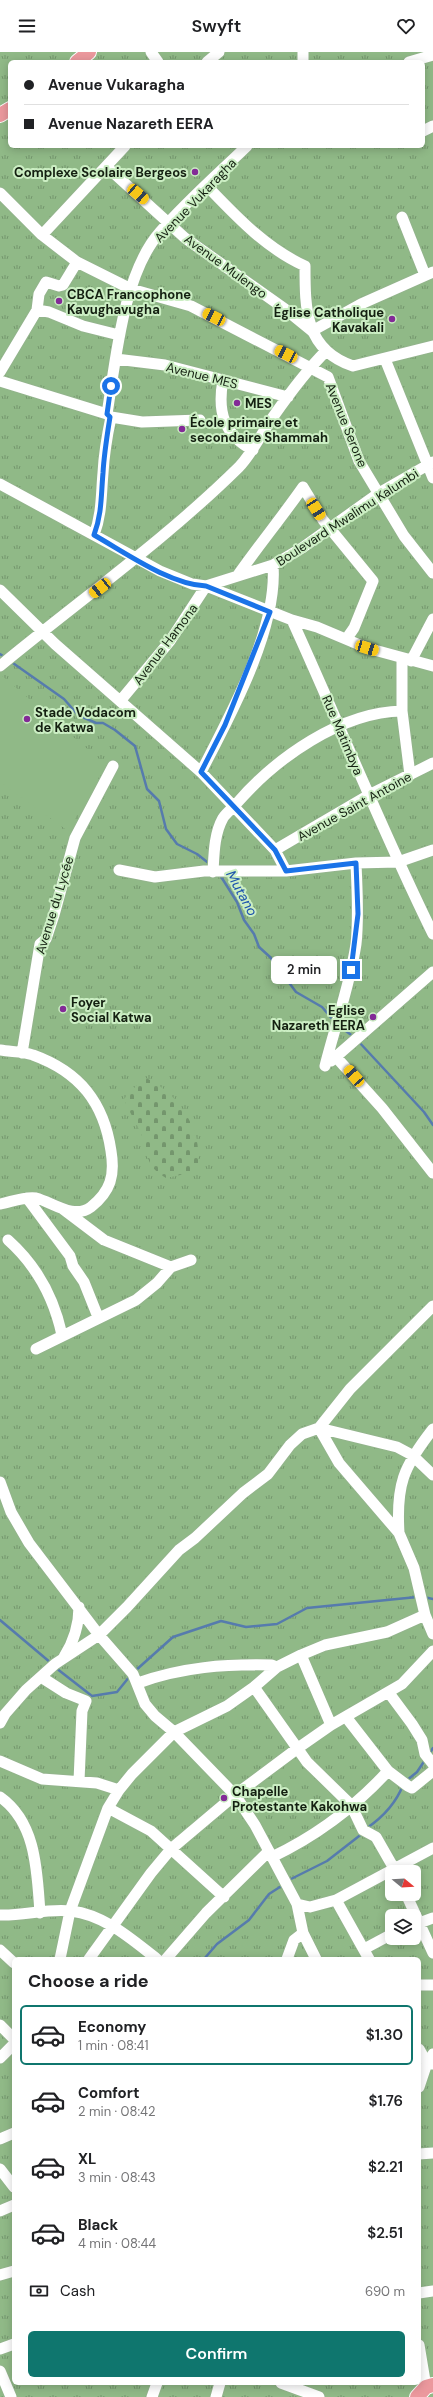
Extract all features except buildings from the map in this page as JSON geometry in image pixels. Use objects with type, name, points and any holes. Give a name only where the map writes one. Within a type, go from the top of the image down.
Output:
[{"type":"main road","points":[[79,60],[89,52]]},
{"type":"street","points":[[209,60],[219,52]]},
{"type":"street","points":[[416,60],[433,55]]},
{"type":"street","points":[[42,235],[124,148]]},
{"type":"street","name":"Avenue Vukaragha","points":[[94,535],[99,521],[102,501],[105,441],[119,335],[131,288],[147,253],[160,232],[171,223],[206,185],[245,148]]},
{"type":"street","name":"Avenue Mulengo","points":[[107,167],[201,251],[285,309],[312,331]]},
{"type":"street","points":[[206,185],[244,225],[288,257],[305,266],[305,301],[312,331],[326,351],[342,363],[353,366],[433,346]]},
{"type":"street","name":"Avenue Serone","points":[[0,193],[42,235],[77,262],[131,288],[190,306],[310,366],[328,377],[359,461],[380,493],[404,536],[433,573]]},
{"type":"street","points":[[312,331],[361,304],[429,273],[402,218]]},
{"type":"street","points":[[0,372],[3,359],[37,310],[38,294],[41,287],[46,282],[59,286],[63,284],[77,262]]},
{"type":"street","points":[[37,310],[49,312],[83,326],[119,335]]},
{"type":"street","points":[[0,666],[100,588],[216,489],[253,450],[310,366],[326,351]]},
{"type":"street","name":"Avenue MES","points":[[116,359],[165,365],[288,397]]},
{"type":"street","points":[[385,359],[430,464],[433,478]]},
{"type":"street","points":[[223,380],[221,407],[231,434],[241,444],[253,450]]},
{"type":"street","points":[[0,381],[109,415],[142,422],[200,420]]},
{"type":"street","name":"Boulevard Mwalimu Kalumbi","points":[[206,586],[273,565],[302,548],[380,493],[430,464]]},
{"type":"street","points":[[0,484],[94,535],[134,559],[170,576],[196,585],[206,586],[270,612],[347,638],[367,648],[406,660],[433,666]]},
{"type":"street","points":[[238,575],[278,523],[303,487],[323,520],[331,527],[373,582],[354,628],[347,638]]},
{"type":"street","points":[[201,772],[225,725],[270,612],[273,590],[273,565]]},
{"type":"street","name":"Avenue Hamona","points":[[122,700],[170,641],[206,586]]},
{"type":"street","points":[[0,590],[43,631],[201,772],[275,850],[286,871]]},
{"type":"street","name":"Rue Matimbya","points":[[292,620],[340,726],[398,862],[433,934]]},
{"type":"street","points":[[410,774],[402,711],[406,660],[433,620]]},
{"type":"street","points":[[213,872],[215,842],[223,817],[234,807],[257,780],[297,751],[340,726],[372,714],[402,711]]},
{"type":"street","name":"Avenue Saint Antoine","points":[[275,850],[369,795],[433,764]]},
{"type":"street","name":"Avenue du Lycée","points":[[22,1053],[40,944],[46,939],[54,915],[75,838],[113,766]]},
{"type":"street","points":[[119,870],[155,877],[213,872],[286,871],[356,863],[398,862],[433,850]]},
{"type":"street","points":[[356,863],[358,914],[356,942],[351,970],[325,1066],[433,972]]},
{"type":"street","points":[[0,1050],[32,1054],[56,1065],[74,1077],[98,1106],[106,1124],[114,1169],[111,1183],[90,1208],[76,1211],[63,1209],[36,1198],[27,1198],[0,1204]]},
{"type":"street","points":[[336,1057],[382,1108],[433,1173]]},
{"type":"street","points":[[27,1198],[70,1256],[73,1266],[84,1282],[98,1317]]},
{"type":"street","points":[[63,1209],[104,1240],[171,1267]]},
{"type":"street","points":[[8,1240],[23,1254],[41,1280],[50,1296],[62,1335]]},
{"type":"street","points":[[36,1349],[98,1317],[136,1300],[157,1284],[171,1267],[191,1260]]},
{"type":"street","points":[[0,1723],[13,1704],[43,1675],[99,1635],[127,1607],[178,1550],[195,1538],[243,1493],[268,1474],[290,1445],[302,1434],[319,1428],[350,1389],[433,1306]]},
{"type":"street","points":[[319,1428],[397,1447],[412,1455],[433,1475]]},
{"type":"street","points":[[319,1428],[339,1463],[399,1533],[414,1568],[425,1615],[433,1633]]},
{"type":"street","points":[[399,1533],[397,1503],[404,1473],[412,1455],[433,1429]]},
{"type":"street","points":[[0,1482],[11,1512],[29,1543],[99,1635],[128,1666],[137,1680],[145,1704],[155,1716],[174,1732],[235,1795],[270,1854],[297,1904],[303,1933],[315,1957]]},
{"type":"street","points":[[60,1662],[73,1641],[79,1621],[79,1607]]},
{"type":"street","points":[[60,1957],[70,1911],[108,1808],[119,1790],[174,1732],[227,1706],[254,1687],[277,1667],[301,1655],[325,1645],[387,1632],[425,1615]]},
{"type":"street","points":[[90,1957],[112,1926],[171,1849],[235,1795],[298,1748],[331,1725],[389,1693],[402,1684],[433,1651]]},
{"type":"street","points":[[301,1655],[331,1725]]},
{"type":"street","points":[[137,1680],[186,1668],[258,1664],[277,1667]]},
{"type":"street","points":[[43,1675],[66,1693],[86,1701],[82,1711],[79,1781]]},
{"type":"street","points":[[254,1687],[321,1777],[351,1805],[364,1830],[376,1837],[392,1865]]},
{"type":"street","points":[[346,1717],[388,1771],[412,1788],[431,1763],[422,1740],[389,1693]]},
{"type":"street","points":[[0,1761],[42,1779],[97,1783],[119,1790]]},
{"type":"street","points":[[168,1957],[206,1913],[270,1854],[316,1834],[351,1805],[388,1771]]},
{"type":"street","points":[[0,1797],[16,1811],[31,1843],[40,1913]]},
{"type":"street","points":[[108,1808],[151,1831],[224,1897]]},
{"type":"street","points":[[404,1865],[433,1848]]},
{"type":"street","points":[[297,1904],[310,1907],[336,1900],[385,1875]]},
{"type":"street","points":[[336,1900],[368,1957]]},
{"type":"street","points":[[0,1915],[70,1911],[100,1919],[154,1957]]},
{"type":"street","points":[[421,1922],[433,1918]]},
{"type":"street","points":[[288,1957],[294,1940],[303,1933]]},
{"type":"street","points":[[421,1933],[433,1953]]},
{"type":"street","points":[[364,1949],[385,1938]]},
{"type":"street","points":[[0,1950],[12,1961]]},
{"type":"street","points":[[421,1985],[433,1984]]},
{"type":"street","points":[[0,2025],[12,2037]]},
{"type":"street","points":[[0,2058],[12,2046]]},
{"type":"street","points":[[421,2051],[431,2060],[421,2082]]},
{"type":"street","points":[[0,2139],[12,2134]]},
{"type":"street","points":[[421,2154],[433,2153]]},
{"type":"street","points":[[0,2169],[12,2184]]},
{"type":"street","points":[[0,2211],[12,2206]]},
{"type":"street","points":[[0,2275],[12,2272]]},
{"type":"street","points":[[421,2293],[433,2291]]},
{"type":"street","points":[[0,2349],[12,2345]]},
{"type":"street","points":[[421,2356],[426,2384]]},
{"type":"street","points":[[0,2371],[11,2397]]},
{"type":"street","points":[[152,2397],[156,2385]]},
{"type":"street","points":[[216,2397],[219,2385]]},
{"type":"street","points":[[286,2385],[319,2397]]},
{"type":"green space","points":[[0,52],[433,52],[433,2397],[0,2397]]},
{"type":"green space","name":"Stade Vodacom de Katwa","points":[[0,674],[106,765],[68,831],[0,782]]},
{"type":"green space","points":[[144,1077],[168,1093],[187,1115],[196,1137],[199,1171],[166,1178],[154,1169],[151,1164],[142,1136],[124,1099]]},
{"type":"waterway","name":"Mutano","points":[[0,654],[6,658]]},
{"type":"waterway","name":"Mutano","points":[[10,661],[64,699],[78,715],[96,723],[103,723],[115,730],[135,746],[147,789],[159,801],[166,829],[177,844],[197,854],[211,865]]},
{"type":"waterway","name":"Mutano","points":[[220,875],[237,902],[244,920],[254,934],[259,947],[270,957],[296,992],[322,1007],[334,1021]]},
{"type":"waterway","name":"Mutano","points":[[339,1026],[354,1037]]},
{"type":"waterway","name":"Mutano","points":[[359,1042],[424,1112],[433,1125]]},
{"type":"waterway","points":[[135,1671],[173,1637],[221,1621],[246,1627],[277,1624],[307,1608],[417,1597]]},
{"type":"waterway","points":[[424,1597],[433,1599]]},
{"type":"waterway","points":[[0,1620],[51,1663]]},
{"type":"waterway","points":[[56,1668],[92,1696],[117,1692],[130,1676]]},
{"type":"waterway","points":[[429,1754],[433,1748]]},
{"type":"waterway","points":[[406,1781],[417,1772],[425,1760]]},
{"type":"waterway","points":[[367,1828],[388,1809],[397,1798],[403,1785]]},
{"type":"waterway","points":[[289,1880],[327,1861],[363,1833]]},
{"type":"waterway","points":[[206,1957],[217,1944],[249,1920],[269,1894],[283,1885]]},
{"type":"place","name":"Complexe Scolaire Bergeos","points":[[195,172]]},
{"type":"place","name":"CBCA Francophone Kavughavugha","points":[[59,301]]},
{"type":"place","name":"Église Catholique Kavakali","points":[[392,319]]},
{"type":"place","name":"MES","points":[[237,403]]},
{"type":"place","name":"École primaire et secondaire Shammah","points":[[182,429]]},
{"type":"place","name":"Stade Vodacom de Katwa","points":[[27,719]]},
{"type":"place","name":"Foyer Social Katwa","points":[[63,1009]]},
{"type":"place","name":"Eglise Nazareth EERA","points":[[373,1017]]},
{"type":"place","name":"Chapelle Protestante Kakohwa","points":[[224,1798]]},
{"type":"route","points":[[111,386],[107,414],[110,417],[105,441],[102,501],[99,521],[94,535],[134,559],[170,576],[196,585],[206,586],[270,612],[250,667],[225,725],[201,772],[275,850],[286,871],[356,863],[358,914],[356,942],[351,970]]}]
